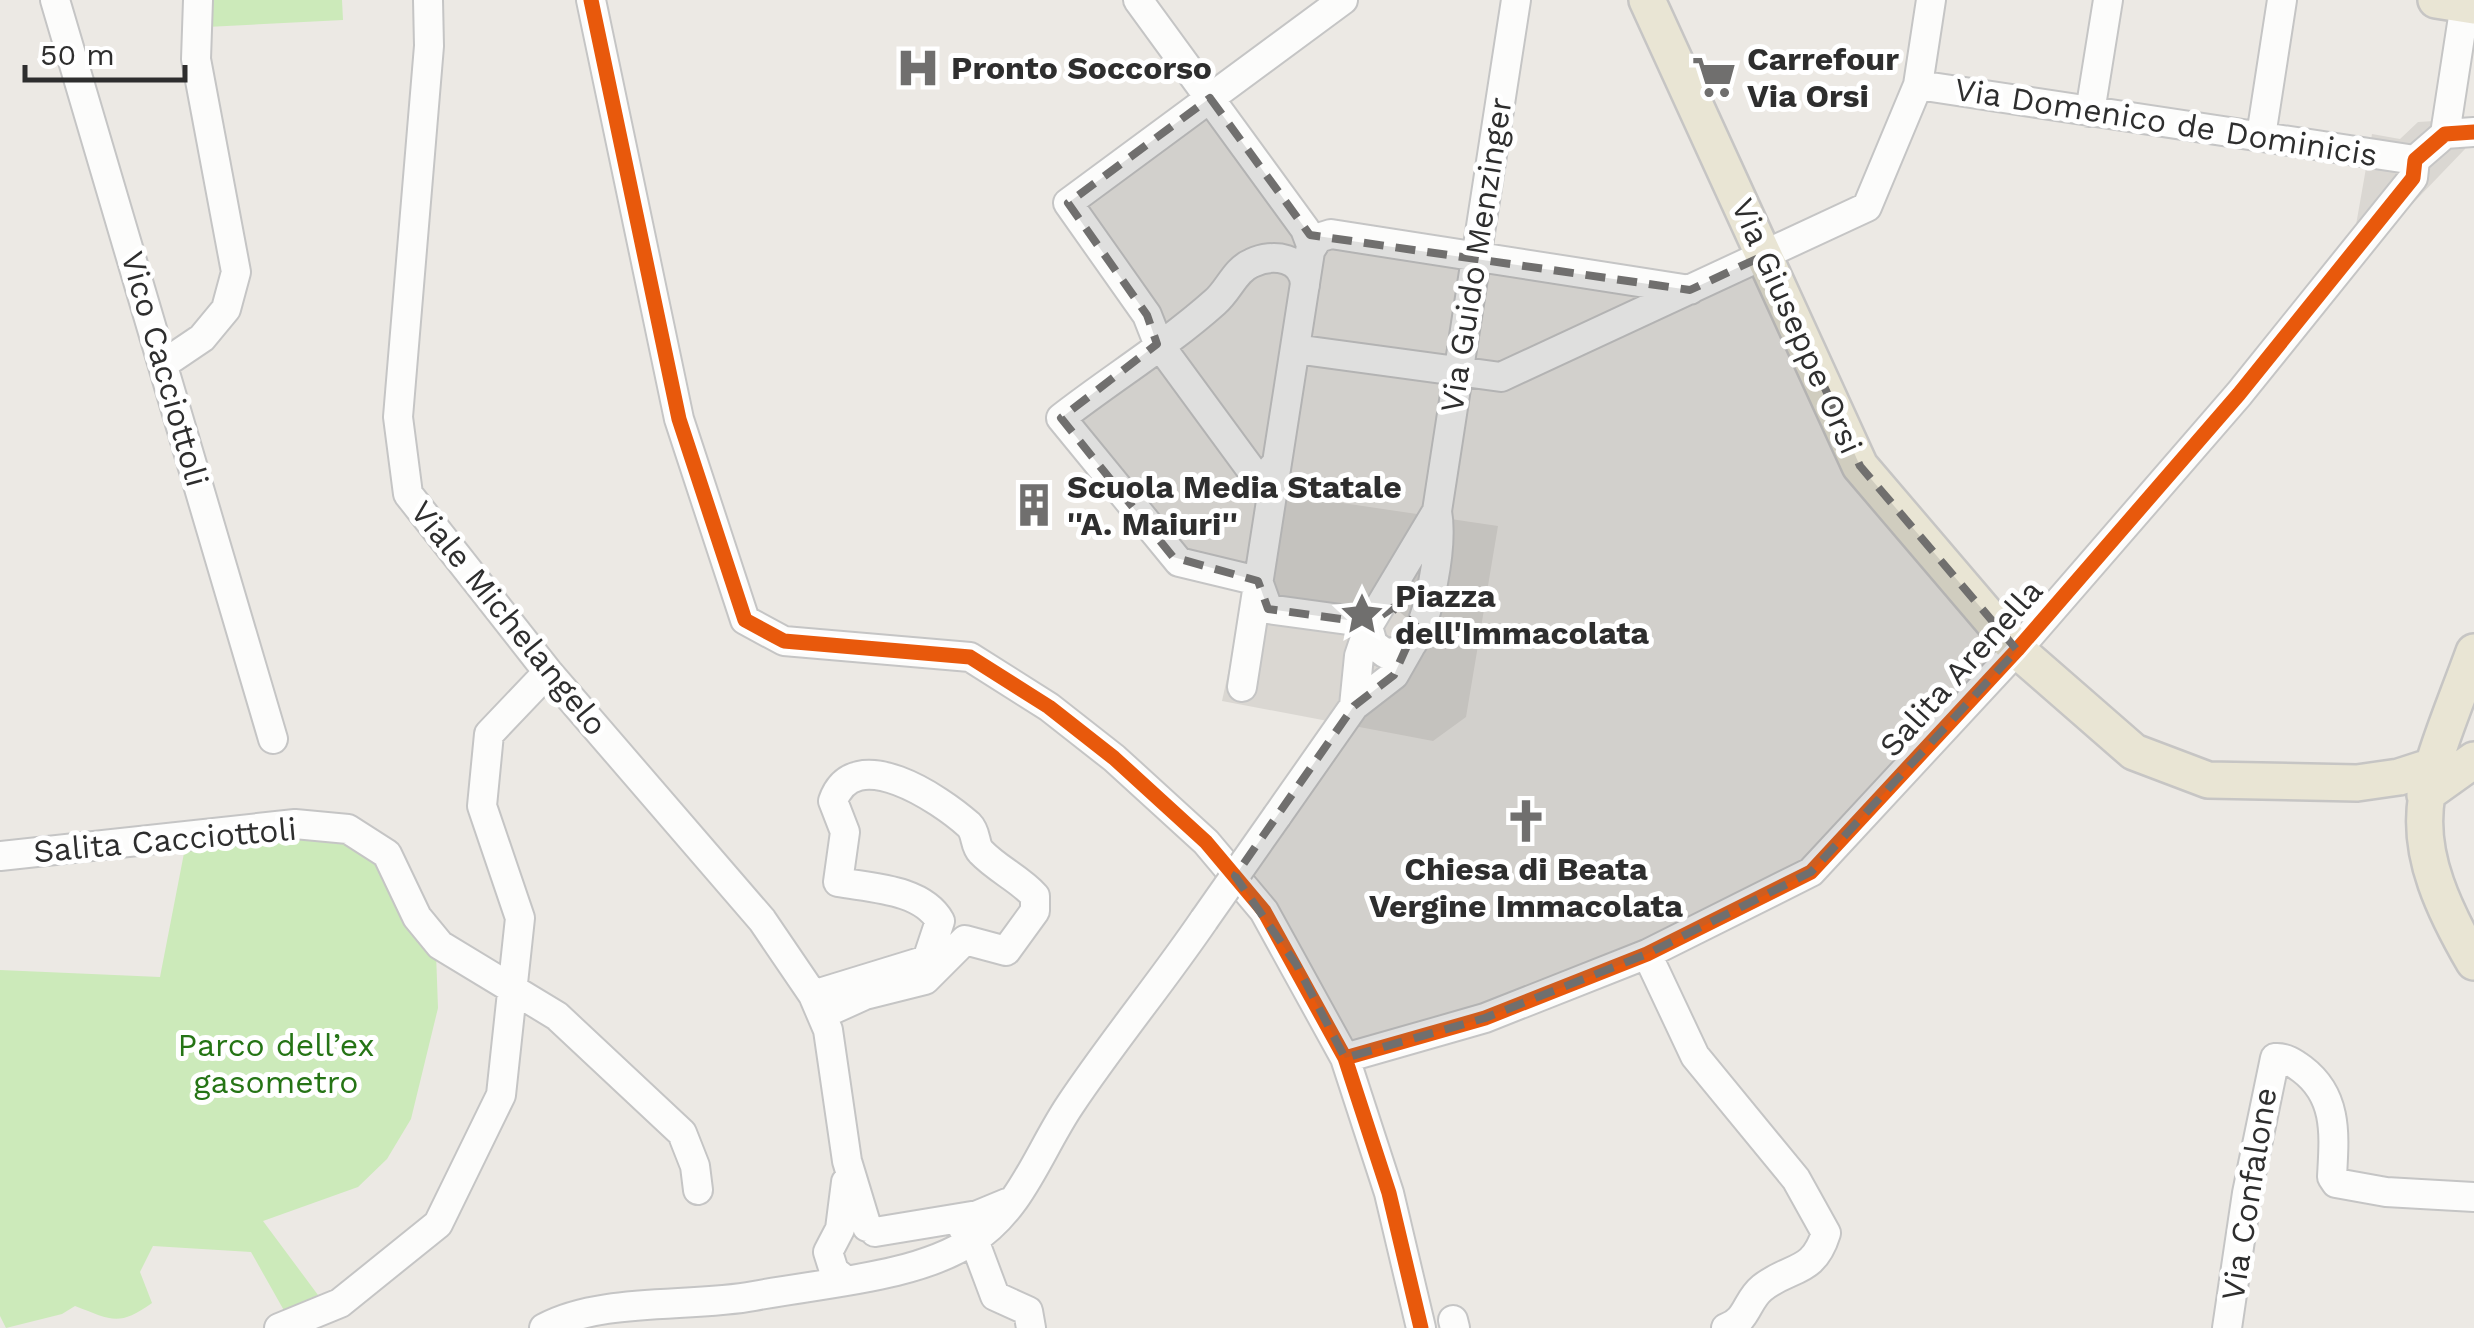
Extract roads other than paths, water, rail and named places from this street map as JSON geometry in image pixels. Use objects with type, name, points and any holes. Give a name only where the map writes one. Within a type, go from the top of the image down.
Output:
[{"type":"main road","name":"Via Giuseppe Orsi","points":[[1646,0],[1860,466],[2017,650],[2134,752],[2208,780],[2358,782],[2440,771]]},
{"type":"main road","points":[[2474,652],[2440,771],[2432,881],[2474,962]]},
{"type":"main road","points":[[2440,771],[2474,760]]},
{"type":"street","name":"Vico Cacciottoli","points":[[55,0],[273,739]]},
{"type":"street","points":[[165,363],[202,338],[226,309],[236,272],[196,59],[198,0]]},
{"type":"street","name":"Viale Michelangelo","points":[[428,0],[429,46],[398,417],[408,494],[548,672],[762,920],[818,1005],[861,1230]]},
{"type":"street","points":[[591,0],[679,419],[745,620],[784,641],[970,656],[1049,707],[1114,758],[1206,842],[1264,911],[1346,1058],[1389,1192],[1422,1328]]},
{"type":"street","points":[[1138,0],[1308,234],[1310,251],[1242,687]]},
{"type":"street","points":[[1277,463],[1265,476],[1252,471],[1158,343],[1147,315],[1068,203],[1343,0]]},
{"type":"street","name":"Via Guido Menzinger","points":[[1437,511],[1516,0]]},
{"type":"street","points":[[1295,350],[1501,377],[1867,207],[1918,84],[1931,0]]},
{"type":"street","points":[[2090,112],[2108,0]]},
{"type":"street","points":[[2261,136],[2282,0]]},
{"type":"street","points":[[2458,3],[2446,134],[2474,132]]},
{"type":"street","name":"Via Domenico de Dominicis","points":[[1918,84],[2415,160]]},
{"type":"street","name":"Salita Arenella","points":[[1346,1058],[1485,1018],[1648,954],[1812,872],[2017,650],[2239,394],[2413,178],[2415,160],[2446,134]]},
{"type":"street","points":[[1310,251],[1318,238],[1331,234],[1690,290]]},
{"type":"street","points":[[1258,581],[1179,562],[1061,418],[1215,302],[1252,263],[1277,258],[1292,262],[1304,274],[1305,284]]},
{"type":"street","points":[[1354,706],[1359,656],[1371,623],[1437,511]]},
{"type":"street","points":[[964,1230],[861,1230],[830,1242],[837,1269],[858,1282],[964,1230],[1012,1200],[1034,1172],[1072,1102],[1354,706],[1394,675],[1413,641],[1433,578],[1440,529],[1437,511]]},
{"type":"street","points":[[1258,581],[1268,610],[1371,623]]},
{"type":"street","points":[[1386,608],[1402,609],[1412,618],[1413,641],[1402,653],[1386,654],[1373,644],[1371,623],[1386,608]]},
{"type":"street","points":[[279,1328],[340,1303],[438,1224],[501,1096],[520,918],[482,806],[489,734],[548,672]]},
{"type":"street","points":[[871,774],[917,787],[972,828],[978,849],[1035,896],[1035,911],[1006,951],[966,940],[924,980],[818,1005],[927,960],[940,921],[934,911],[910,896],[838,882],[846,832],[833,801],[842,782],[854,775],[871,774]]},
{"type":"street","name":"Salita Cacciottoli","points":[[0,856],[295,824],[348,828],[388,854],[417,917],[440,945],[557,1016],[682,1133],[695,1166],[698,1190]]},
{"type":"street","points":[[1648,954],[1695,1056],[1796,1178],[1826,1233],[1812,1261],[1762,1288],[1741,1320],[1726,1328]]},
{"type":"street","name":"Via Confalone","points":[[2227,1328],[2247,1193],[2275,1058],[2299,1066],[2326,1098],[2334,1128],[2332,1177],[2336,1183],[2386,1192],[2474,1197]]},
{"type":"street","points":[[861,1230],[885,1251],[876,1274]]},
{"type":"street","points":[[964,1230],[995,1296],[1028,1311],[1031,1328]]},
{"type":"street","points":[[544,1328],[591,1314],[762,1294],[837,1269]]},
{"type":"place","name":"Pronto Soccorso","points":[[918,68]]},
{"type":"place","name":"Carrefour Via Orsi","points":[[1714,77]]},
{"type":"place","name":"Scuola Media Statale ''A. Maiuri''","points":[[1034,505]]},
{"type":"place","name":"Piazza dell'Immacolata","points":[[1362,614]]},
{"type":"place","name":"Chiesa di Beata Vergine Immacolata","points":[[1526,821]]},
{"type":"park label","name":"Parco dell’ex gasometro","points":[[276,1064]]}]
